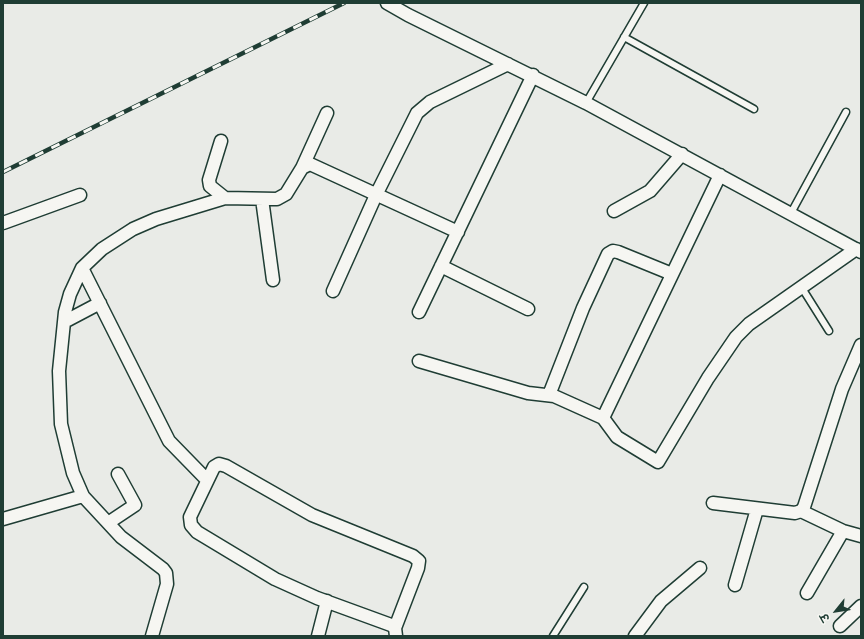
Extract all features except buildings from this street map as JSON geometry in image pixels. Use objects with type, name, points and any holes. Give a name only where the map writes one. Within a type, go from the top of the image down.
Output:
[{"type":"street","points":[[387,3],[408,15],[533,75],[859,250],[749,324],[736,337],[708,378],[658,462],[614,435],[603,418],[549,395],[528,392],[419,361]]},
{"type":"street","points":[[332,291],[376,195],[417,113],[430,102],[508,64]]},
{"type":"street","points":[[419,312],[533,75]]},
{"type":"street","points":[[152,636],[167,584],[166,573],[121,536],[83,496],[73,473],[61,424],[59,371],[64,322],[70,294],[82,268],[102,249],[133,229],[180,211],[224,198],[277,199],[286,194],[302,168],[327,113]]},
{"type":"street","points":[[221,141],[209,180],[210,186],[224,198]]},
{"type":"street","points":[[614,211],[650,191],[682,154]]},
{"type":"street","points":[[302,168],[310,164],[458,232]]},
{"type":"street","points":[[603,418],[720,175]]},
{"type":"street","points":[[3,224],[80,194]]},
{"type":"street","points":[[262,199],[273,280]]},
{"type":"street","points":[[549,395],[583,308],[608,254],[613,251],[618,252],[672,274]]},
{"type":"street","points":[[441,266],[528,308]]},
{"type":"street","points":[[82,268],[169,441],[207,480]]},
{"type":"street","points":[[64,322],[100,303]]},
{"type":"street","points":[[713,504],[795,513],[801,511],[804,507],[842,389],[861,345]]},
{"type":"street","points":[[219,464],[226,466],[312,515],[413,556],[419,561],[418,568],[395,632],[391,625],[327,601],[275,579],[197,532],[191,525],[190,517],[214,467],[219,464]]},
{"type":"street","points":[[108,523],[135,505],[118,474]]},
{"type":"street","points":[[3,519],[83,496]]},
{"type":"street","points":[[735,585],[758,509]]},
{"type":"street","points":[[801,511],[843,531],[861,536]]},
{"type":"street","points":[[807,593],[843,531]]},
{"type":"street","points":[[635,636],[661,601],[700,568]]},
{"type":"street","points":[[318,636],[327,601]]},
{"type":"street","points":[[840,626],[861,606]]},
{"type":"lane","points":[[586,103],[644,3]]},
{"type":"lane","points":[[624,37],[754,109]]},
{"type":"lane","points":[[791,213],[846,112]]},
{"type":"lane","points":[[802,288],[829,331]]},
{"type":"lane","points":[[553,636],[584,587]]},
{"type":"railway","points":[[3,172],[344,3]]}]
